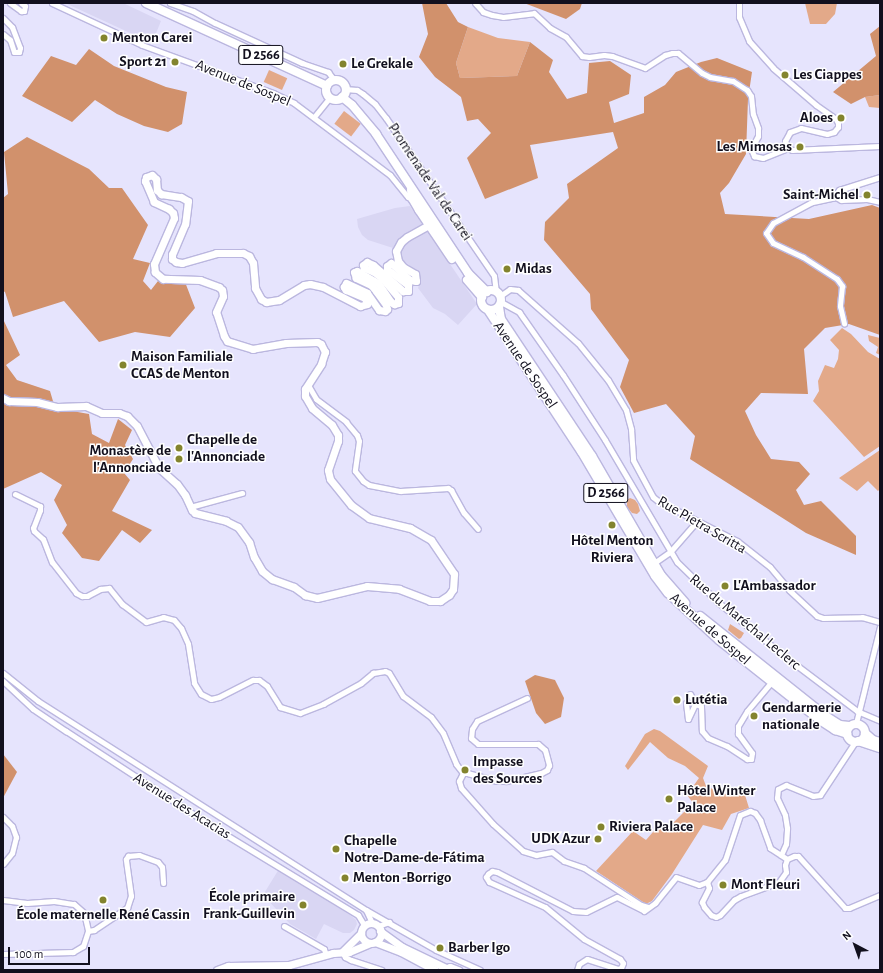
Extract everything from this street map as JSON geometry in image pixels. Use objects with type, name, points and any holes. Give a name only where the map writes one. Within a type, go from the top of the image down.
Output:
[{"type":"main road","name":"D 2566","points":[[146,3],[327,86]]},
{"type":"main road","points":[[335,80],[343,84],[345,89],[342,97],[337,100],[330,98],[326,91],[327,86],[335,80]]},
{"type":"main road","name":"Avenue de Sospel","points":[[342,97],[352,105],[376,134],[429,225],[465,277],[485,294]]},
{"type":"main road","name":"Avenue de Sospel","points":[[412,194],[418,196],[468,273],[485,294]]},
{"type":"main road","points":[[485,294],[499,299],[494,310],[488,310]]},
{"type":"main road","name":"Avenue de Sospel","points":[[485,294],[482,304],[488,310],[582,451],[652,564]]},
{"type":"main road","name":"Avenue de Sospel","points":[[499,299],[501,319],[592,456],[668,593],[684,610],[774,679],[828,726],[851,728]]},
{"type":"main road","points":[[880,742],[873,740],[865,733],[862,725],[851,728],[850,739],[880,748]]},
{"type":"main road","points":[[856,742],[863,739],[865,733]]},
{"type":"street","points":[[10,3],[24,11],[25,6],[21,3]]},
{"type":"street","name":"Avenue de Sospel","points":[[52,3],[142,45],[274,93],[294,103],[390,175],[408,197],[412,194]]},
{"type":"street","points":[[170,3],[193,11],[215,23],[302,63],[323,69],[335,80]]},
{"type":"street","points":[[475,3],[484,12],[503,17],[534,13],[550,28],[566,37],[582,56],[612,56],[645,68],[672,52],[678,53],[702,73],[710,77],[733,80],[747,90],[751,96],[753,114],[758,128],[758,136],[751,149],[754,156],[763,158],[788,148],[792,150],[880,146]]},
{"type":"street","points":[[739,3],[739,17],[749,41],[773,68],[816,105],[836,119],[838,123],[838,127],[834,132],[827,134],[801,128],[790,132],[785,141],[788,148]]},
{"type":"street","points":[[3,18],[12,27],[20,48],[19,52],[14,52],[10,40],[3,34]]},
{"type":"street","name":"Promenade Val de Carei","points":[[345,89],[356,90],[363,94],[375,104],[386,118],[494,276],[499,299]]},
{"type":"street","points":[[314,117],[330,98]]},
{"type":"street","points":[[3,398],[9,401],[37,402],[57,407],[86,406],[102,413],[120,413],[126,416],[137,426],[159,468],[181,489],[194,513],[217,518],[238,527],[249,542],[262,571],[272,579],[294,587],[305,595],[317,598],[367,586],[381,586],[399,589],[434,602],[445,598],[453,590],[455,582],[453,569],[431,540],[410,528],[369,518],[351,505],[330,479],[328,470],[338,441],[338,435],[332,425],[307,402],[305,396],[305,389],[321,364],[325,352],[322,344],[316,342],[286,343],[253,348],[233,344],[224,336],[216,316],[216,312],[223,296],[222,290],[219,287],[200,280],[162,279],[155,272],[154,264],[174,218],[173,213],[169,209],[154,202],[145,181],[146,177],[152,174],[155,177],[157,190],[160,194],[181,197],[188,201],[185,224],[172,254],[172,259],[176,262],[182,263],[216,253],[244,253],[249,256],[253,263],[255,288],[261,299],[266,302],[279,300],[304,285],[310,284],[323,287],[360,306],[367,304],[365,298],[346,290],[344,285],[348,283],[367,293],[379,310],[385,311],[387,309],[386,305],[372,285],[356,278],[354,272],[357,271],[378,283],[391,302],[394,304],[398,303],[398,297],[387,283],[379,275],[364,268],[363,265],[367,262],[373,265],[403,291],[408,291],[408,285],[387,269],[387,266],[391,263],[410,280],[416,281],[415,274],[403,267],[398,261],[396,251],[401,242],[407,237],[429,225]]},
{"type":"street","points":[[836,197],[839,190],[880,177]]},
{"type":"street","points":[[844,324],[840,306],[842,286],[837,279],[803,257],[773,243],[766,233],[773,223],[812,202],[836,197],[841,200],[867,199],[880,202]]},
{"type":"street","name":"Rue Pietra Scritta","points":[[499,299],[510,289],[518,290],[578,343],[608,380],[626,410],[631,429],[633,460],[653,497],[665,506],[737,541],[770,567],[789,590],[817,616],[823,618],[862,617],[880,622]]},
{"type":"street","name":"Rue du Maréchal Leclerc","points":[[499,299],[519,312],[563,375],[605,440],[670,552],[695,581],[723,607],[783,655],[858,711],[880,721]]},
{"type":"street","points":[[308,385],[316,399],[346,422],[357,435],[359,441],[355,471],[363,481],[369,485],[400,491],[448,488],[451,490],[464,513],[478,529]]},
{"type":"street","points":[[190,507],[230,498],[242,493]]},
{"type":"street","points":[[15,494],[40,506],[34,531],[43,539],[52,562],[76,593],[82,596],[87,596],[100,589],[109,588],[122,604],[146,622],[163,617],[174,620],[181,628],[188,644],[194,683],[201,694],[211,698],[219,697],[253,680],[259,680],[268,686],[280,707],[300,713],[323,704],[361,683],[373,674],[385,671],[389,673],[403,696],[431,717],[443,734],[456,764],[464,773],[497,781],[506,781],[548,770],[549,764],[545,750],[538,744],[478,744],[471,738],[472,729],[477,721],[527,698]]},
{"type":"street","points":[[652,564],[670,552],[697,521]]},
{"type":"street","points":[[851,728],[858,711],[880,627]]},
{"type":"street","name":"Avenue des Acacias","points":[[3,672],[38,701],[366,910],[425,944],[480,970]]},
{"type":"street","points":[[690,694],[695,704],[700,706],[702,731],[708,738],[727,746],[747,759],[751,759],[752,753],[738,734],[738,726],[774,679]]},
{"type":"street","name":"Avenue des Acacias","points":[[3,681],[33,709],[55,724],[218,830],[358,915],[364,925]]},
{"type":"street","points":[[686,703],[688,719],[695,704]]},
{"type":"street","points":[[781,855],[786,844],[786,828],[784,815],[777,798],[778,789],[786,785],[813,796],[820,795],[856,742]]},
{"type":"street","points":[[464,773],[459,781],[461,788],[493,824],[523,852],[536,855],[552,852],[564,861],[584,868],[642,905],[648,907]]},
{"type":"street","points":[[577,970],[579,964],[587,959],[618,969],[621,968],[623,963],[620,959],[584,939],[545,907],[488,882],[486,877],[488,874],[492,871],[497,872],[576,912],[591,910],[617,897],[642,911],[646,910],[655,903],[676,877],[699,885],[707,882],[725,860],[739,819],[744,812],[750,811],[755,813],[760,820],[768,845],[787,859]]},
{"type":"street","points":[[3,817],[12,826],[16,837],[12,853],[3,864]]},
{"type":"street","points":[[88,931],[94,930],[127,908],[131,896],[126,859],[128,856],[139,855],[158,862],[162,867],[163,883]]},
{"type":"street","points":[[707,882],[709,888],[702,902],[704,907],[711,915],[716,917],[740,896],[779,882],[786,872],[785,865],[787,859],[794,856],[798,856],[845,908],[849,908],[880,895]]},
{"type":"street","points":[[3,900],[27,903],[54,901],[74,904],[84,913],[88,931],[88,937],[83,946],[73,952],[3,954]]},
{"type":"street","points":[[216,970],[228,966],[290,965],[329,954],[350,952],[372,942],[380,936],[377,927],[366,910]]},
{"type":"street","points":[[377,927],[389,922]]},
{"type":"street","points":[[342,952],[361,933],[364,925],[377,927],[402,947],[444,969],[457,970],[462,962]]},
{"type":"street","points":[[284,926],[324,949],[329,954]]},
{"type":"street","points":[[361,933],[362,938],[401,952],[434,970]]},
{"type":"street","points":[[342,952],[345,957],[351,960],[381,970]]},
{"type":"shaded area","points":[[65,3],[123,3],[161,21],[152,43]]},
{"type":"shaded area","points":[[422,3],[446,3],[458,22],[468,27],[456,63],[460,78],[517,76],[530,42],[553,60],[549,72],[567,99],[587,93],[589,63],[610,61],[631,75],[629,94],[609,102],[614,123],[644,113],[644,97],[665,85],[676,72],[701,62],[717,58],[752,72],[748,99],[746,154],[729,183],[720,193],[725,214],[809,219],[872,205],[880,208],[880,335],[849,324],[825,328],[804,349],[808,394],[761,393],[745,411],[756,435],[771,459],[799,462],[810,474],[796,490],[804,505],[821,501],[856,536],[856,555],[806,533],[690,459],[695,436],[666,404],[634,413],[620,387],[629,360],[591,309],[590,294],[544,240],[545,222],[569,198],[567,184],[618,148],[613,132],[530,145],[538,178],[485,199],[467,158],[491,133],[478,119],[467,121],[461,97],[435,77],[419,57],[428,34]]},
{"type":"shaded area","points":[[524,3],[582,3],[580,9],[566,19]]},
{"type":"shaded area","points":[[805,3],[837,3],[835,14],[826,24],[810,24]]},
{"type":"shaded area","points":[[880,26],[880,95],[865,97],[851,104],[833,92],[876,56],[870,34]]},
{"type":"shaded area","points":[[468,27],[498,38],[530,42],[517,76],[460,78],[456,63]]},
{"type":"shaded area","points":[[89,49],[114,66],[166,87],[187,92],[182,124],[168,132],[144,126],[117,114],[95,100],[72,122],[22,96],[51,56],[76,65]]},
{"type":"shaded area","points":[[269,70],[287,78],[282,90],[264,82]]},
{"type":"shaded area","points":[[880,95],[880,108],[869,107],[865,97]]},
{"type":"shaded area","points":[[344,111],[361,124],[351,136],[334,124]]},
{"type":"shaded area","points":[[27,137],[89,169],[109,188],[122,188],[148,225],[133,259],[150,263],[143,281],[151,290],[158,281],[185,282],[195,308],[170,337],[135,332],[99,342],[64,301],[13,317],[5,292],[3,291],[3,198],[8,194],[4,152]]},
{"type":"shaded area","points":[[410,206],[422,224],[402,237],[393,248],[368,240],[362,235],[358,227],[357,219],[395,208]]},
{"type":"shaded area","points":[[427,230],[477,304],[458,325],[445,314],[433,308],[418,288],[421,279],[419,274],[402,259],[401,248],[406,242]]},
{"type":"shaded area","points":[[3,319],[20,355],[6,365],[17,380],[50,391],[55,408],[89,414],[92,434],[109,443],[118,419],[132,430],[125,445],[133,459],[124,473],[130,480],[112,511],[152,530],[140,543],[122,530],[99,561],[82,558],[62,533],[67,525],[54,500],[62,485],[41,472],[3,489]]},
{"type":"shaded area","points":[[842,328],[851,334],[868,352],[880,359],[880,446],[864,457],[813,401],[819,391],[818,381],[825,365],[834,368],[838,359],[839,350],[830,340]]},
{"type":"shaded area","points":[[868,335],[880,338],[880,355],[876,353],[878,347],[869,341]]},
{"type":"shaded area","points":[[880,450],[880,489],[878,491],[868,481],[857,491],[839,478]]},
{"type":"shaded area","points":[[630,498],[635,500],[638,504],[640,511],[637,514],[632,513],[627,507],[627,500]]},
{"type":"shaded area","points":[[730,624],[744,633],[741,638],[739,639],[728,630]]},
{"type":"shaded area","points":[[535,675],[555,680],[564,698],[561,717],[545,724],[536,713],[525,681]]},
{"type":"shaded area","points":[[654,729],[660,731],[708,766],[703,778],[706,786],[724,794],[745,795],[749,808],[731,814],[722,830],[703,825],[672,874],[652,901],[646,904],[596,871],[633,831],[646,840],[660,824],[668,828],[693,803],[687,795],[699,778],[685,766],[668,758],[650,742],[628,770],[625,766],[645,734]]},
{"type":"shaded area","points":[[3,754],[17,772],[3,798]]},
{"type":"shaded area","name":"École primaire Frank-Guillevin","points":[[279,869],[350,915],[356,920],[357,924],[354,930],[350,933],[343,933],[324,924],[316,939],[290,924],[263,895]]},
{"type":"place","name":"Menton Carei","points":[[104,38]]},
{"type":"place","name":"Sport 21","points":[[175,62]]},
{"type":"place","name":"Le Grekale","points":[[343,64]]},
{"type":"place","name":"Les Ciappes","points":[[785,75]]},
{"type":"place","name":"Aloes","points":[[841,118]]},
{"type":"place","name":"Les Mimosas","points":[[800,147]]},
{"type":"place","name":"Saint-Michel","points":[[867,195]]},
{"type":"place","name":"Midas","points":[[507,269]]},
{"type":"place","name":"Maison Familiale CCAS de Menton","points":[[123,365]]},
{"type":"place","name":"Chapelle de l'Annonciade","points":[[179,448]]},
{"type":"place","name":"Monastère de l'Annonciade","points":[[179,459]]},
{"type":"place","name":"Hôtel Menton Riviera","points":[[612,525]]},
{"type":"place","name":"L'Ambassador","points":[[725,586]]},
{"type":"place","name":"Lutétia","points":[[677,700]]},
{"type":"place","name":"Gendarmerie nationale","points":[[754,716]]},
{"type":"place","name":"Impasse des Sources","points":[[465,770]]},
{"type":"place","name":"Hôtel Winter Palace","points":[[669,799]]},
{"type":"place","name":"Riviera Palace","points":[[601,827]]},
{"type":"place","name":"UDK Azur","points":[[598,839]]},
{"type":"place","name":"Chapelle Notre-Dame-de-Fátima","points":[[336,849]]},
{"type":"place","name":"Menton -Borrigo","points":[[345,878]]},
{"type":"place","name":"Mont Fleuri","points":[[723,885]]},
{"type":"place","name":"École maternelle René Cassin","points":[[103,900]]},
{"type":"place","name":"École primaire Frank-Guillevin","points":[[303,905]]},
{"type":"place","name":"Barber Igo","points":[[440,948]]}]
